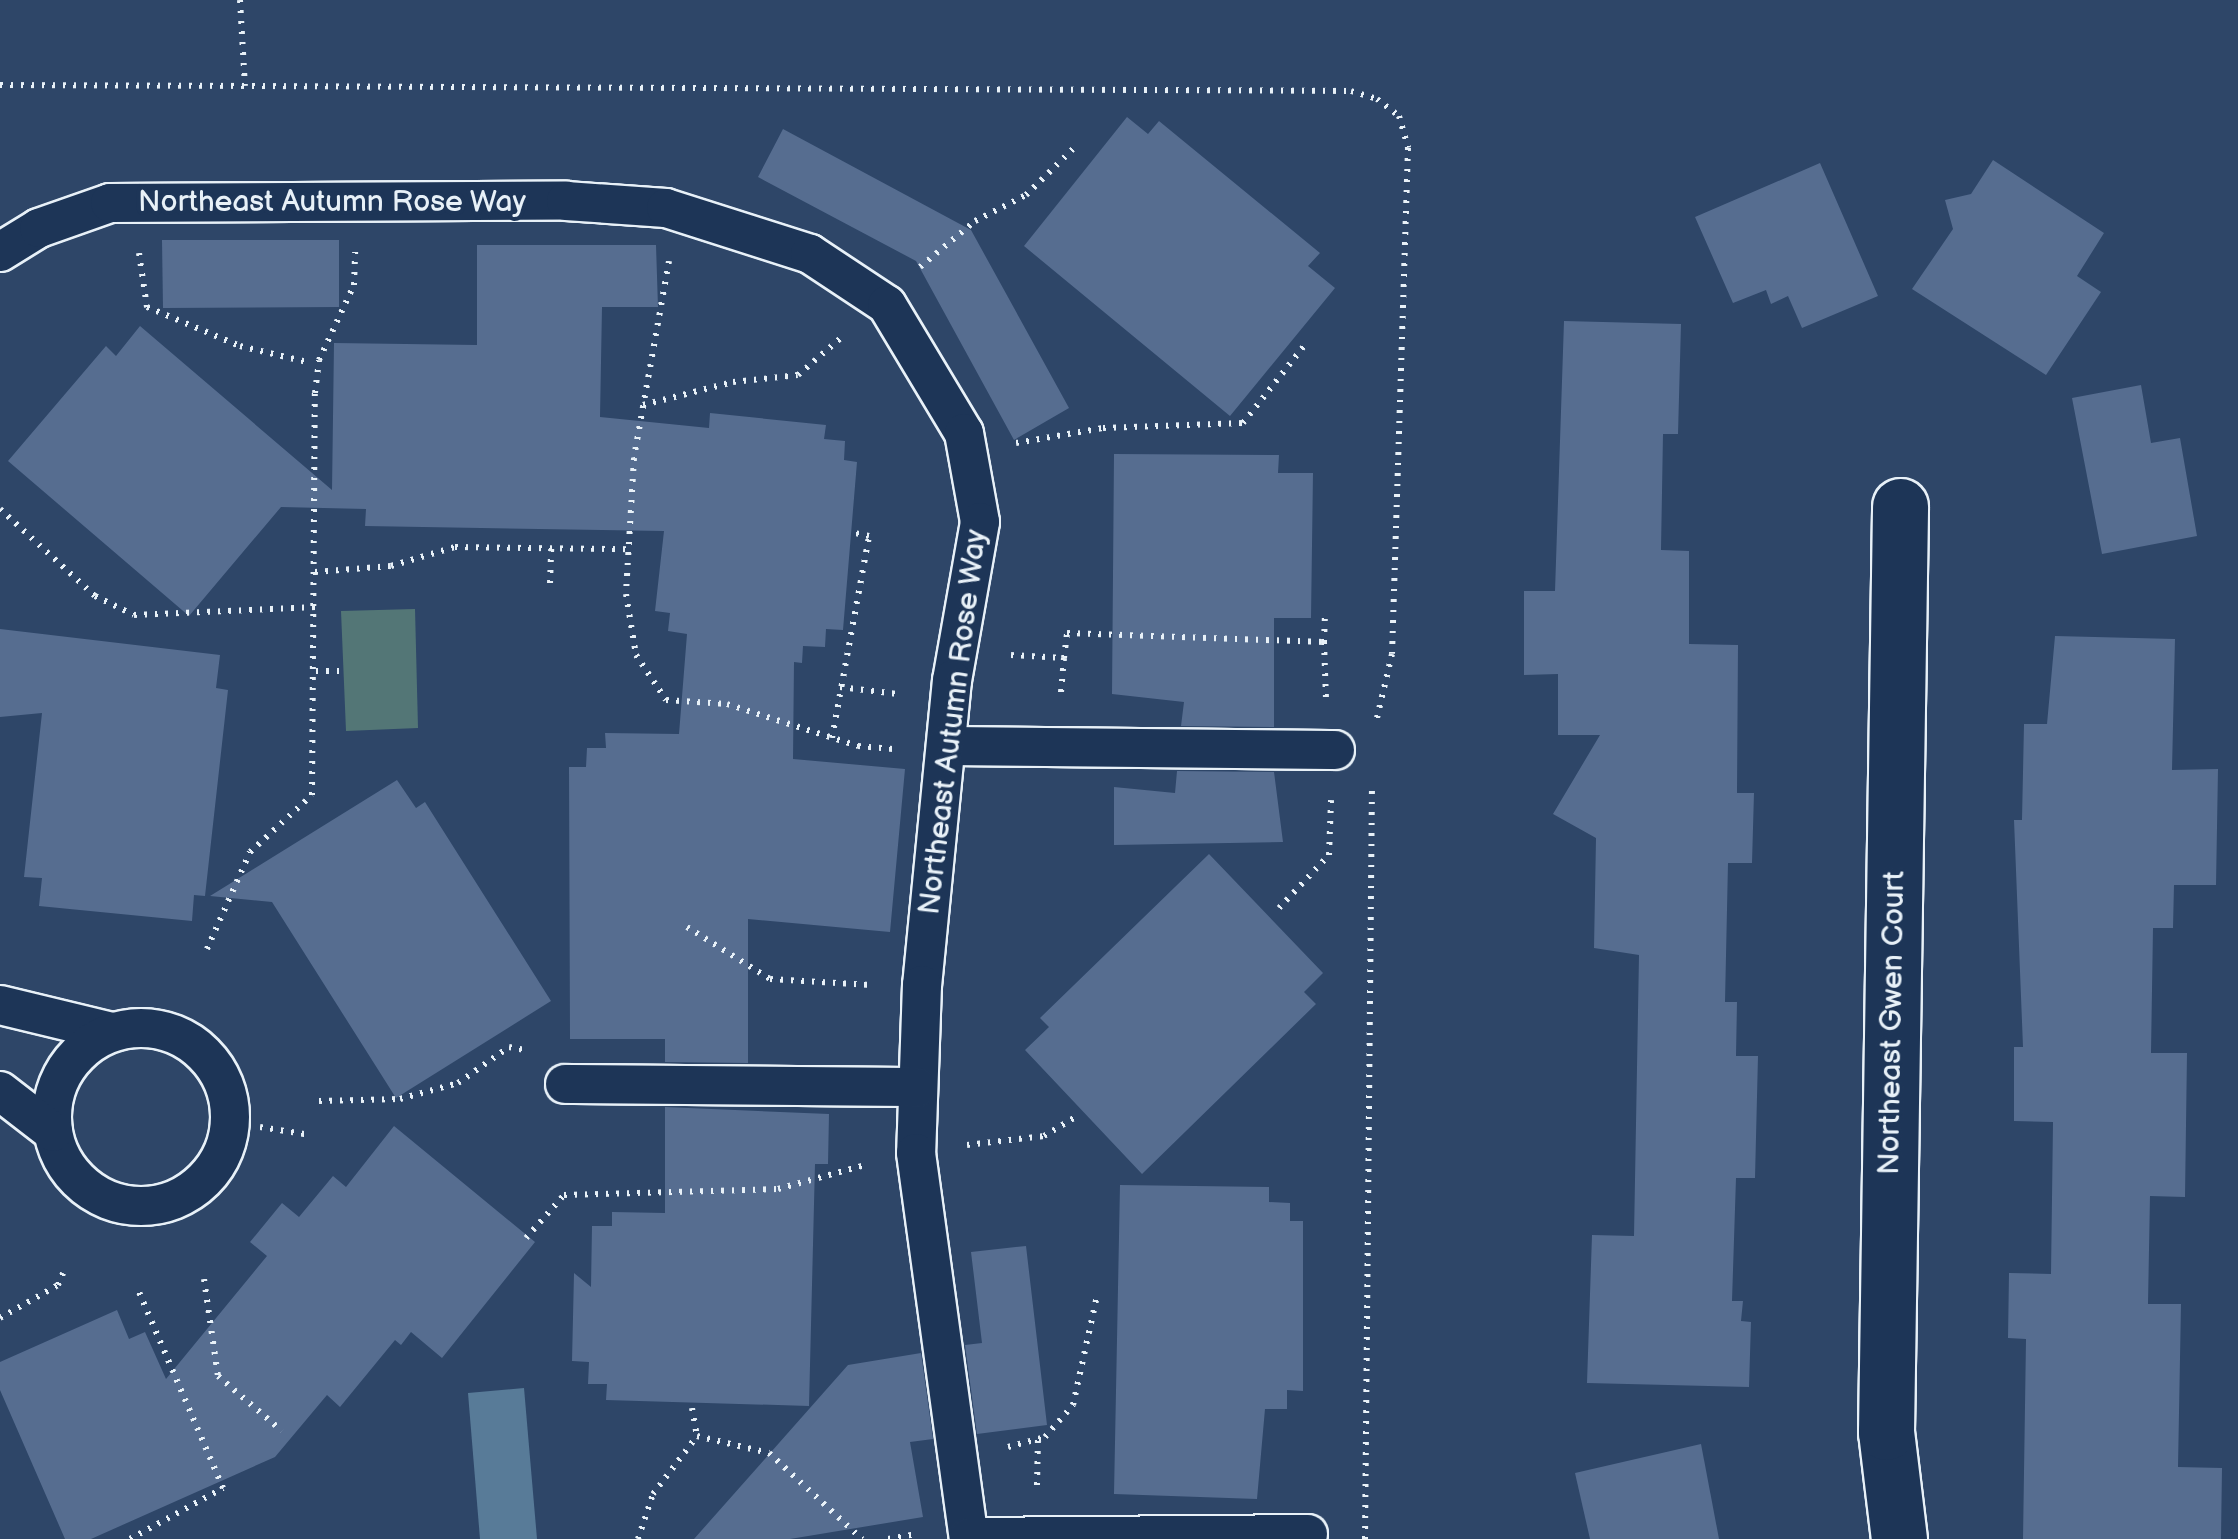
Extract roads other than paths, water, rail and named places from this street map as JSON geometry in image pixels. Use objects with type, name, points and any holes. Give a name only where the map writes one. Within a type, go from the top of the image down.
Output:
[{"type":"street","name":"Northeast Gwen Court","points":[[1899,1539],[1886,1432],[1900,506]]},
{"type":"lane","name":"Northeast Autumn Rose Way","points":[[0,252],[39,228],[110,203],[566,201],[666,208],[810,254],[887,306],[964,433],[980,522],[946,746],[918,1088],[925,1232],[969,1538]]},
{"type":"lane","points":[[946,746],[1334,750]]},
{"type":"lane","points":[[0,1005],[112,1032],[146,1028],[180,1036],[208,1058],[228,1106],[222,1157],[200,1185],[170,1203],[136,1208],[102,1198],[73,1177],[54,1132],[60,1078],[82,1050],[112,1032]]},
{"type":"lane","points":[[555,1069],[918,1088]]},
{"type":"lane","points":[[0,1091],[54,1132]]},
{"type":"lane","points":[[969,1538],[1308,1534]]},
{"type":"water","points":[[524,1388],[537,1539],[480,1539],[468,1393]]}]
